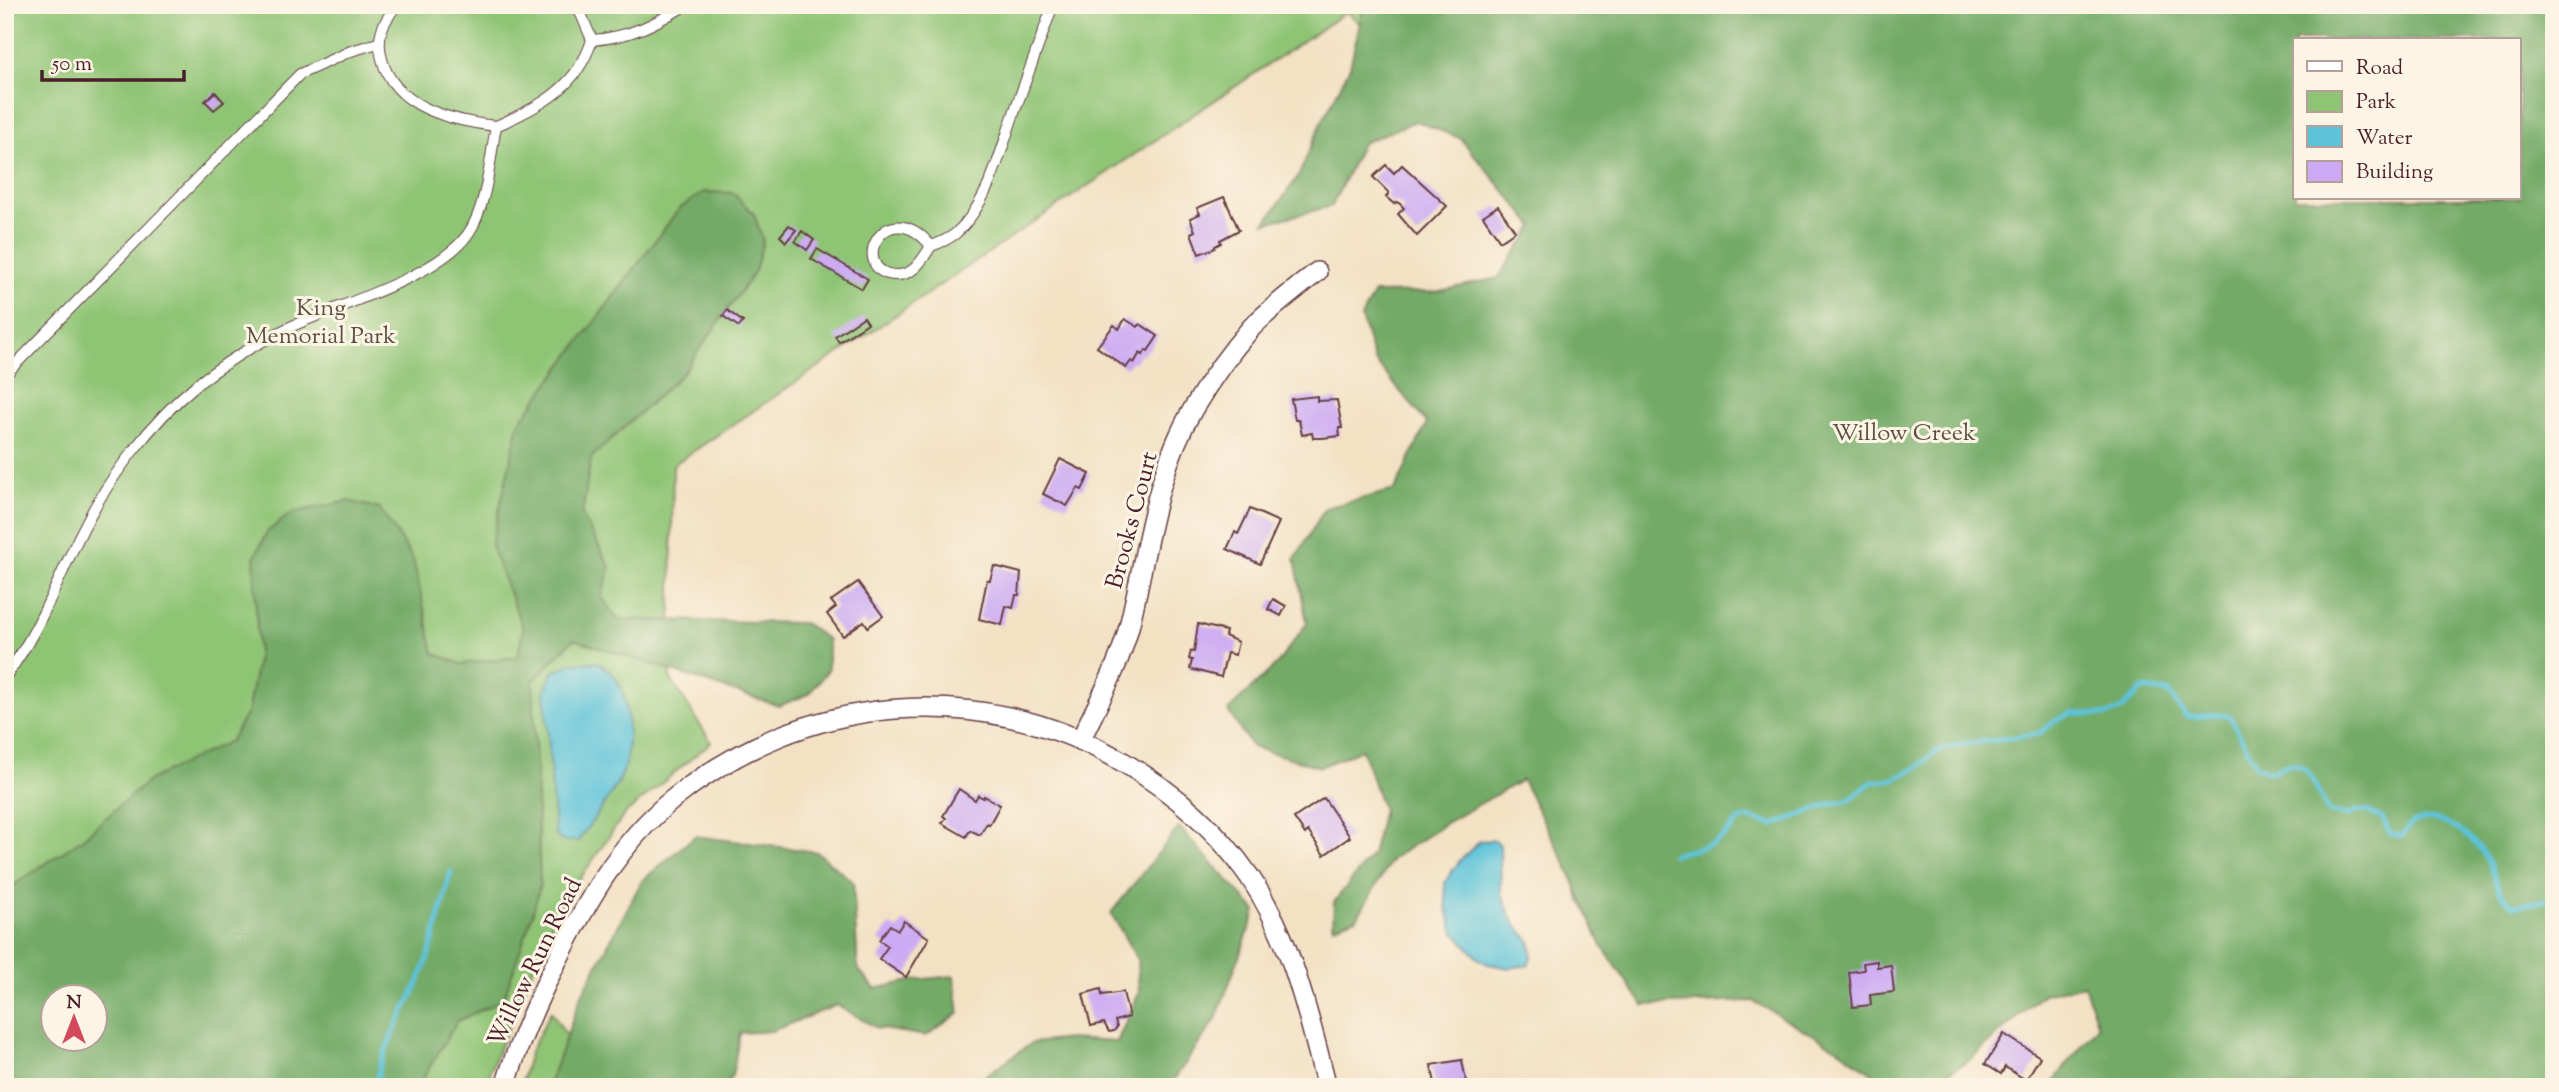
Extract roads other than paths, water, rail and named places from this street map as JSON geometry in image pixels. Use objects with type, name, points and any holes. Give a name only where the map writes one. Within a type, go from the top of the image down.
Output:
[{"type":"street","name":"Brooks Court","points":[[1081,739],[1115,668],[1128,630],[1156,504],[1171,457],[1192,411],[1231,352],[1253,326],[1317,272]]},
{"type":"street","name":"Willow Run Road","points":[[505,1087],[533,1009],[580,915],[606,873],[636,835],[670,801],[712,770],[755,746],[805,726],[862,712],[912,707],[958,708],[1049,726],[1081,739],[1149,777],[1182,802],[1217,837],[1248,875],[1272,915],[1302,992],[1327,1087]]},
{"type":"lane","points":[[397,5],[382,26],[378,43],[385,72],[395,86],[410,99],[449,118],[496,126],[525,114],[551,97],[572,79],[586,60],[592,40],[581,14],[573,5]]},
{"type":"lane","points":[[592,40],[619,38],[640,31],[685,5]]},
{"type":"lane","points":[[931,246],[923,236],[908,228],[894,226],[884,229],[878,236],[872,247],[872,257],[877,267],[885,274],[910,273],[931,246],[957,233],[983,196],[1053,5]]},
{"type":"lane","points":[[5,375],[300,74],[351,51],[378,43]]},
{"type":"lane","points":[[5,677],[38,624],[82,529],[104,493],[159,421],[196,386],[285,329],[427,269],[451,251],[468,233],[480,208],[496,126]]},
{"type":"water","points":[[598,662],[611,672],[623,693],[628,723],[625,766],[612,792],[578,841],[562,841],[555,834],[545,692],[552,673],[572,663]]},
{"type":"water","points":[[1495,840],[1500,845],[1501,894],[1514,923],[1530,941],[1532,955],[1528,965],[1510,968],[1488,964],[1479,959],[1454,932],[1446,906],[1445,882],[1460,860],[1480,841]]},
{"type":"waterway","points":[[1673,855],[1716,842],[1744,819],[1773,825],[1832,803],[1847,801],[1872,782],[1894,779],[1918,767],[1935,752],[1957,745],[2038,734],[2055,721],[2072,713],[2107,715],[2122,709],[2142,689],[2168,692],[2186,716],[2230,717],[2257,766],[2272,772],[2295,764],[2303,767],[2314,782],[2329,813],[2347,815],[2356,811],[2367,811],[2383,819],[2390,834],[2402,836],[2411,824],[2422,820],[2453,826],[2471,839],[2484,854],[2502,894],[2514,906],[2554,899]]},
{"type":"waterway","points":[[375,1087],[387,1046],[424,968],[451,872]]},
{"type":"park label","name":"King Memorial Park","points":[[321,321]]},
{"type":"park label","name":"Willow Creek","points":[[1904,432]]}]
